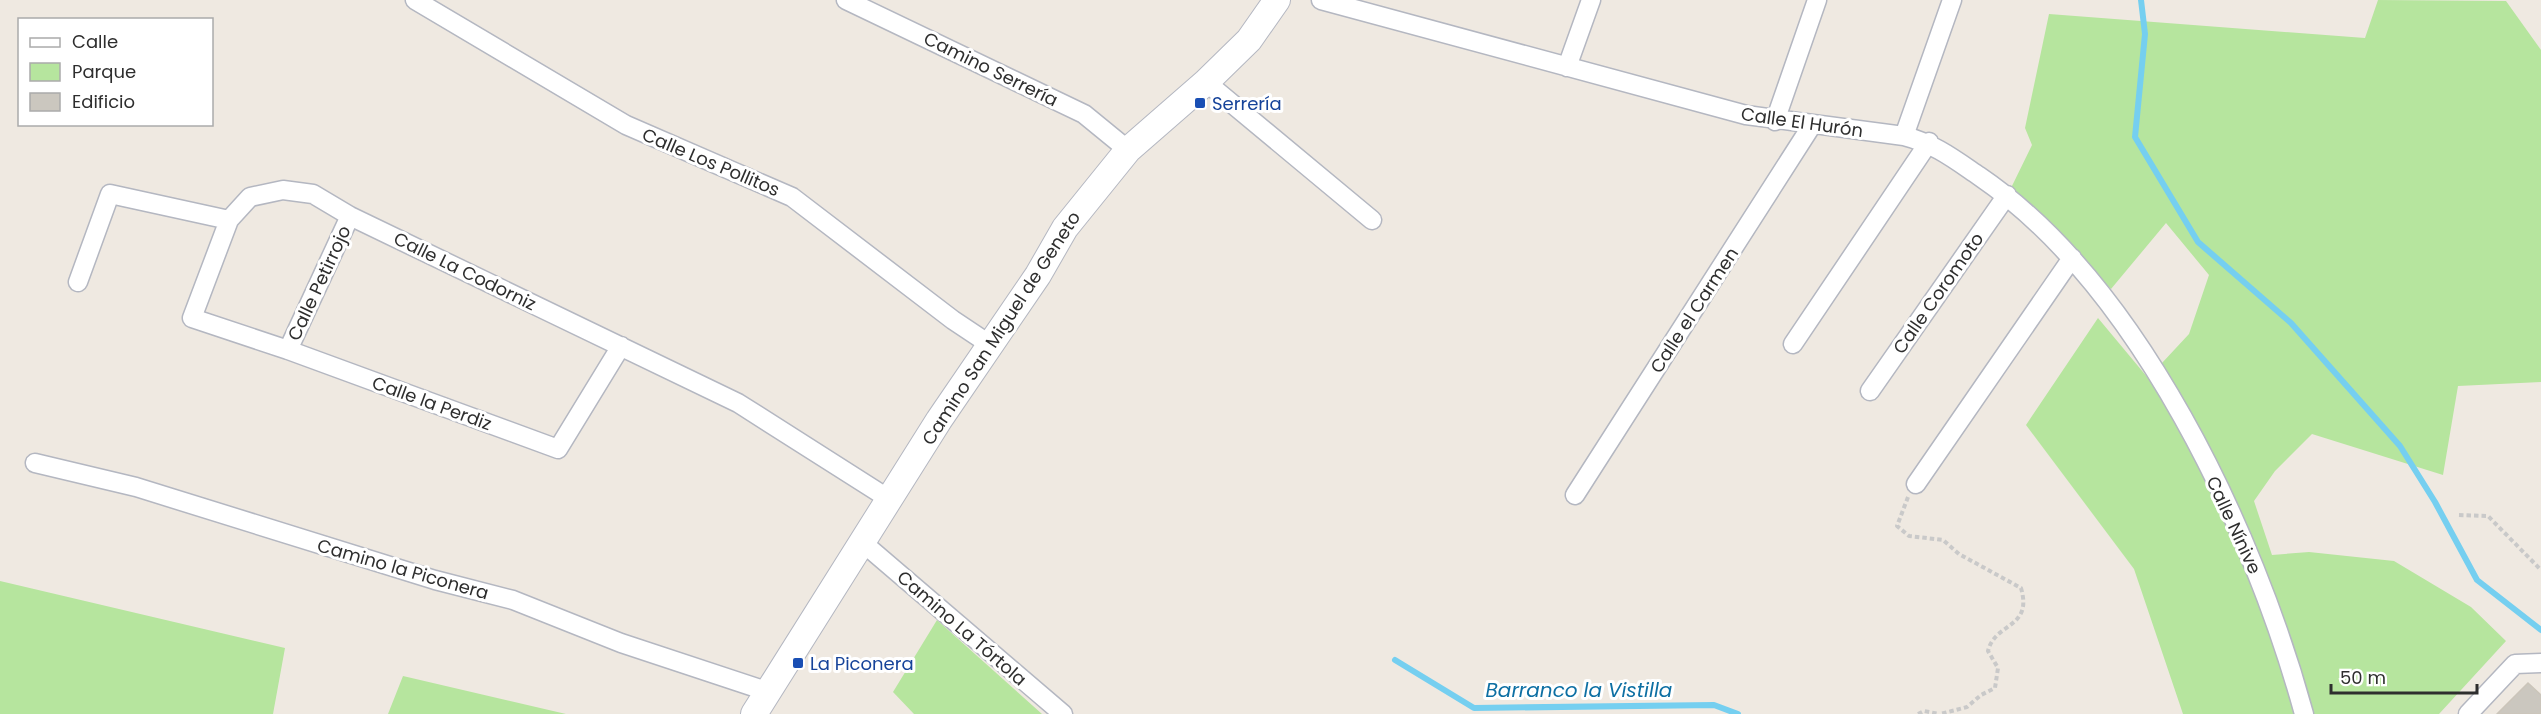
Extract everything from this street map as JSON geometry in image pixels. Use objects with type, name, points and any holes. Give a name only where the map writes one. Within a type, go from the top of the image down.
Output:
[{"type":"main road","name":"Camino San Miguel de Geneto","points":[[753,714],[939,420],[992,346],[1065,228],[1128,150],[1206,82],[1249,39],[1277,0]]},
{"type":"street","name":"Calle Los Pollitos","points":[[415,0],[626,125],[792,197],[953,320],[992,346]]},
{"type":"street","name":"Camino Serrería","points":[[846,0],[1084,114],[1128,150]]},
{"type":"street","name":"Calle El Hurón","points":[[1321,0],[1775,121],[1904,136],[1929,142],[2007,195],[2072,258],[2139,347]]},
{"type":"street","points":[[1567,67],[1591,0]]},
{"type":"street","points":[[1775,121],[1816,0]]},
{"type":"street","points":[[1904,136],[1952,0]]},
{"type":"street","points":[[1206,82],[1372,220]]},
{"type":"street","name":"Calle el Carmen","points":[[1575,495],[1812,125]]},
{"type":"street","points":[[1793,344],[1929,142]]},
{"type":"street","name":"Calle La Codorniz","points":[[192,318],[230,220],[250,197],[283,190],[313,194],[350,216],[738,403],[889,499]]},
{"type":"street","points":[[78,282],[110,194],[230,220]]},
{"type":"street","name":"Calle Coromoto","points":[[1870,391],[2007,195]]},
{"type":"street","name":"Calle Petirrojo","points":[[288,350],[350,216]]},
{"type":"street","points":[[1916,484],[2072,258]]},
{"type":"street","name":"Calle la Perdiz","points":[[192,318],[288,350],[558,450],[621,346]]},
{"type":"street","name":"Calle Nínive","points":[[2139,347],[2161,376],[2253,561],[2304,714]]},
{"type":"street","name":"Camino la Piconera","points":[[35,463],[136,487],[435,580],[513,600],[621,643],[766,691]]},
{"type":"street","name":"Camino La Tórtola","points":[[862,542],[1063,714]]},
{"type":"street","points":[[2468,714],[2515,664],[2541,663]]},
{"type":"path","points":[[1916,484],[1904,503],[1897,526],[1909,536],[1943,540],[1959,554],[2021,588],[2025,602],[2018,620],[1990,641],[1988,651],[1998,669],[1995,688],[1981,695],[1967,707],[1940,714],[1924,711],[1918,714]]},
{"type":"path","points":[[2459,515],[2488,516],[2541,570]]},
{"type":"green space","points":[[2378,0],[2506,1],[2541,50],[2541,382],[2458,386],[2443,475],[2312,434],[2275,471],[2254,501],[2272,555],[2309,552],[2394,561],[2471,607],[2506,641],[2439,714],[2183,714],[2134,569],[2026,425],[2098,318],[2148,378],[2189,334],[2209,275],[2166,223],[2111,289],[2011,188],[2032,145],[2025,128],[2049,14],[2365,38]]},
{"type":"green space","points":[[0,581],[285,648],[273,714],[0,714]]},
{"type":"green space","points":[[937,620],[1042,714],[914,714],[893,692]]},
{"type":"green space","points":[[403,676],[566,714],[388,714]]},
{"type":"building","points":[[2528,683],[2541,695],[2541,714],[2497,714]]},
{"type":"waterway","points":[[2141,0],[2145,34],[2135,137],[2198,242],[2291,323],[2400,446],[2435,502],[2477,580],[2541,630]]},
{"type":"waterway","name":"Barranco la Vistilla","points":[[1395,660],[1474,708],[1714,705],[1738,714]]},
{"type":"place","name":"Serrería","points":[[1200,103]]},
{"type":"place","name":"La Piconera","points":[[798,663]]}]
